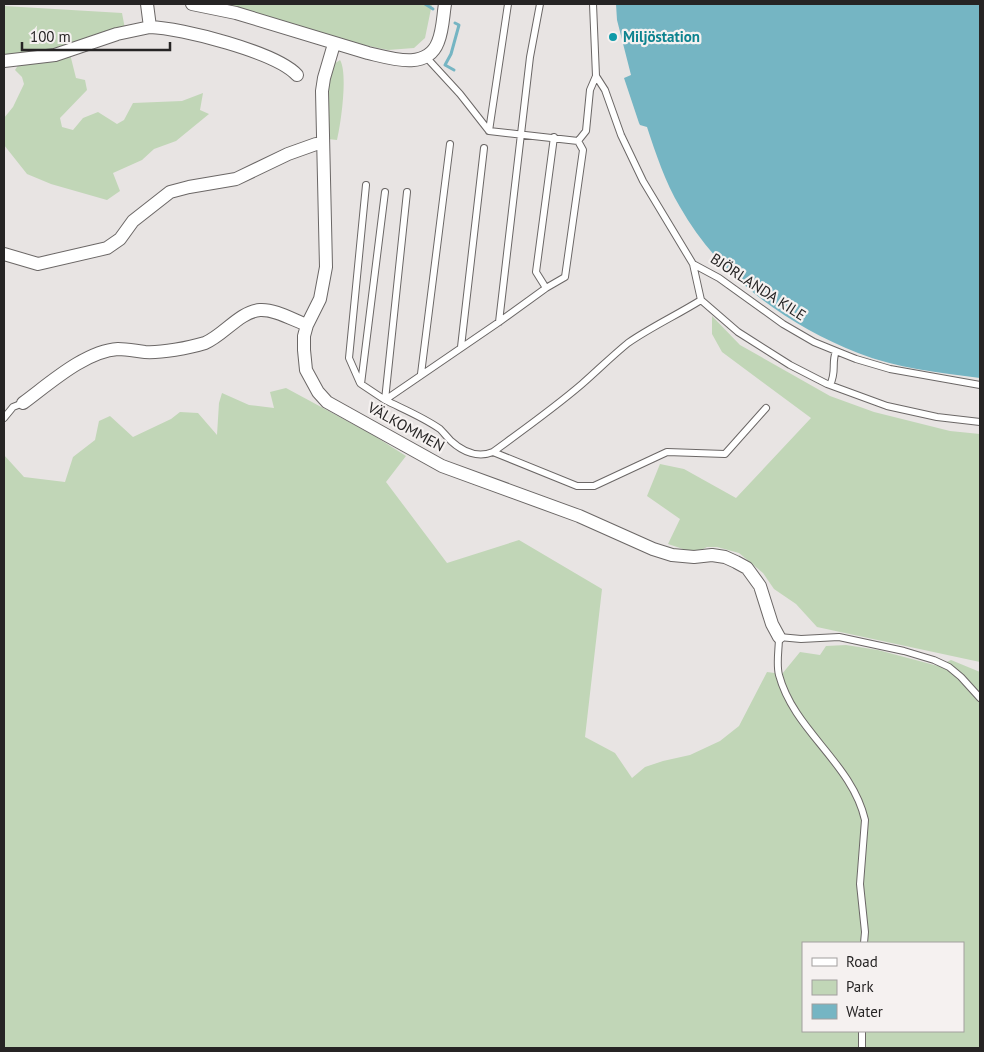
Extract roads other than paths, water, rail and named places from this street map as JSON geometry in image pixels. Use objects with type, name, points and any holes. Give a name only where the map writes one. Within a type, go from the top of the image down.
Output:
[{"type":"street","points":[[147,4],[150,27]]},
{"type":"street","points":[[192,4],[236,14],[387,58],[413,61],[426,57],[438,42],[441,34],[444,4]]},
{"type":"street","points":[[4,61],[55,54],[117,34],[150,27],[222,41],[268,56],[285,64],[297,74]]},
{"type":"street","name":"VÄLKOMMEN","points":[[334,44],[322,92],[326,267],[320,299],[307,325],[304,336],[306,370],[318,392],[327,402],[442,466],[579,516],[653,549],[672,555],[694,557],[712,555],[725,557],[736,562],[746,568],[760,586],[772,624],[779,637]]},
{"type":"street","points":[[4,254],[38,264],[107,248],[120,239],[133,222],[170,192],[236,178],[288,154],[316,144],[323,144]]},
{"type":"street","points":[[23,403],[44,385],[75,365],[97,355],[117,349],[146,352],[161,351],[204,343],[246,315],[258,310],[265,310],[307,325]]},
{"type":"lane","points":[[489,131],[508,4]]},
{"type":"lane","points":[[499,322],[530,57],[540,4]]},
{"type":"lane","name":"BJÖRLANDA KILE","points":[[578,141],[586,131],[590,90],[596,76],[593,4]]},
{"type":"lane","points":[[384,400],[546,288],[565,277],[583,150],[578,141],[489,131],[460,94],[426,57]]},
{"type":"lane","name":"BJÖRLANDA KILE","points":[[596,76],[605,90],[621,135],[643,181],[693,264],[719,278],[784,324],[814,342],[856,360],[890,369],[980,385]]},
{"type":"lane","points":[[546,288],[536,272],[554,137]]},
{"type":"lane","points":[[421,374],[450,144]]},
{"type":"lane","points":[[460,347],[484,148]]},
{"type":"lane","points":[[366,185],[349,358],[361,384],[384,400],[409,411],[441,430],[452,442],[469,452],[484,456],[493,452],[561,401],[583,383],[606,360],[646,331],[701,300]]},
{"type":"lane","points":[[361,384],[385,192]]},
{"type":"lane","points":[[384,400],[407,192]]},
{"type":"lane","points":[[693,264],[701,300],[738,332],[790,366],[830,385],[887,406],[937,417],[980,422]]},
{"type":"lane","points":[[830,385],[835,375],[833,359],[836,351]]},
{"type":"lane","points":[[4,418],[13,407],[23,403]]},
{"type":"lane","points":[[493,452],[577,486],[594,486],[668,452],[725,454],[766,408]]},
{"type":"lane","points":[[864,942],[865,932],[860,884],[865,820],[863,810],[859,799],[838,767],[794,711],[786,696],[778,669],[779,637],[801,639],[839,637],[904,651],[934,660],[949,667],[980,698]]},
{"type":"lane","points":[[862,1032],[862,1048]]},
{"type":"water","points":[[616,4],[980,4],[980,378],[887,363],[858,353],[805,328],[756,295],[734,276],[696,232],[680,207],[665,178],[647,127],[639,123],[624,78],[631,75],[617,20]]},
{"type":"waterway","points":[[425,4],[433,9]]},
{"type":"waterway","points":[[454,70],[445,65],[451,54],[459,25],[455,23]]},
{"type":"place","name":"Miljöstation","points":[[613,37]]}]
